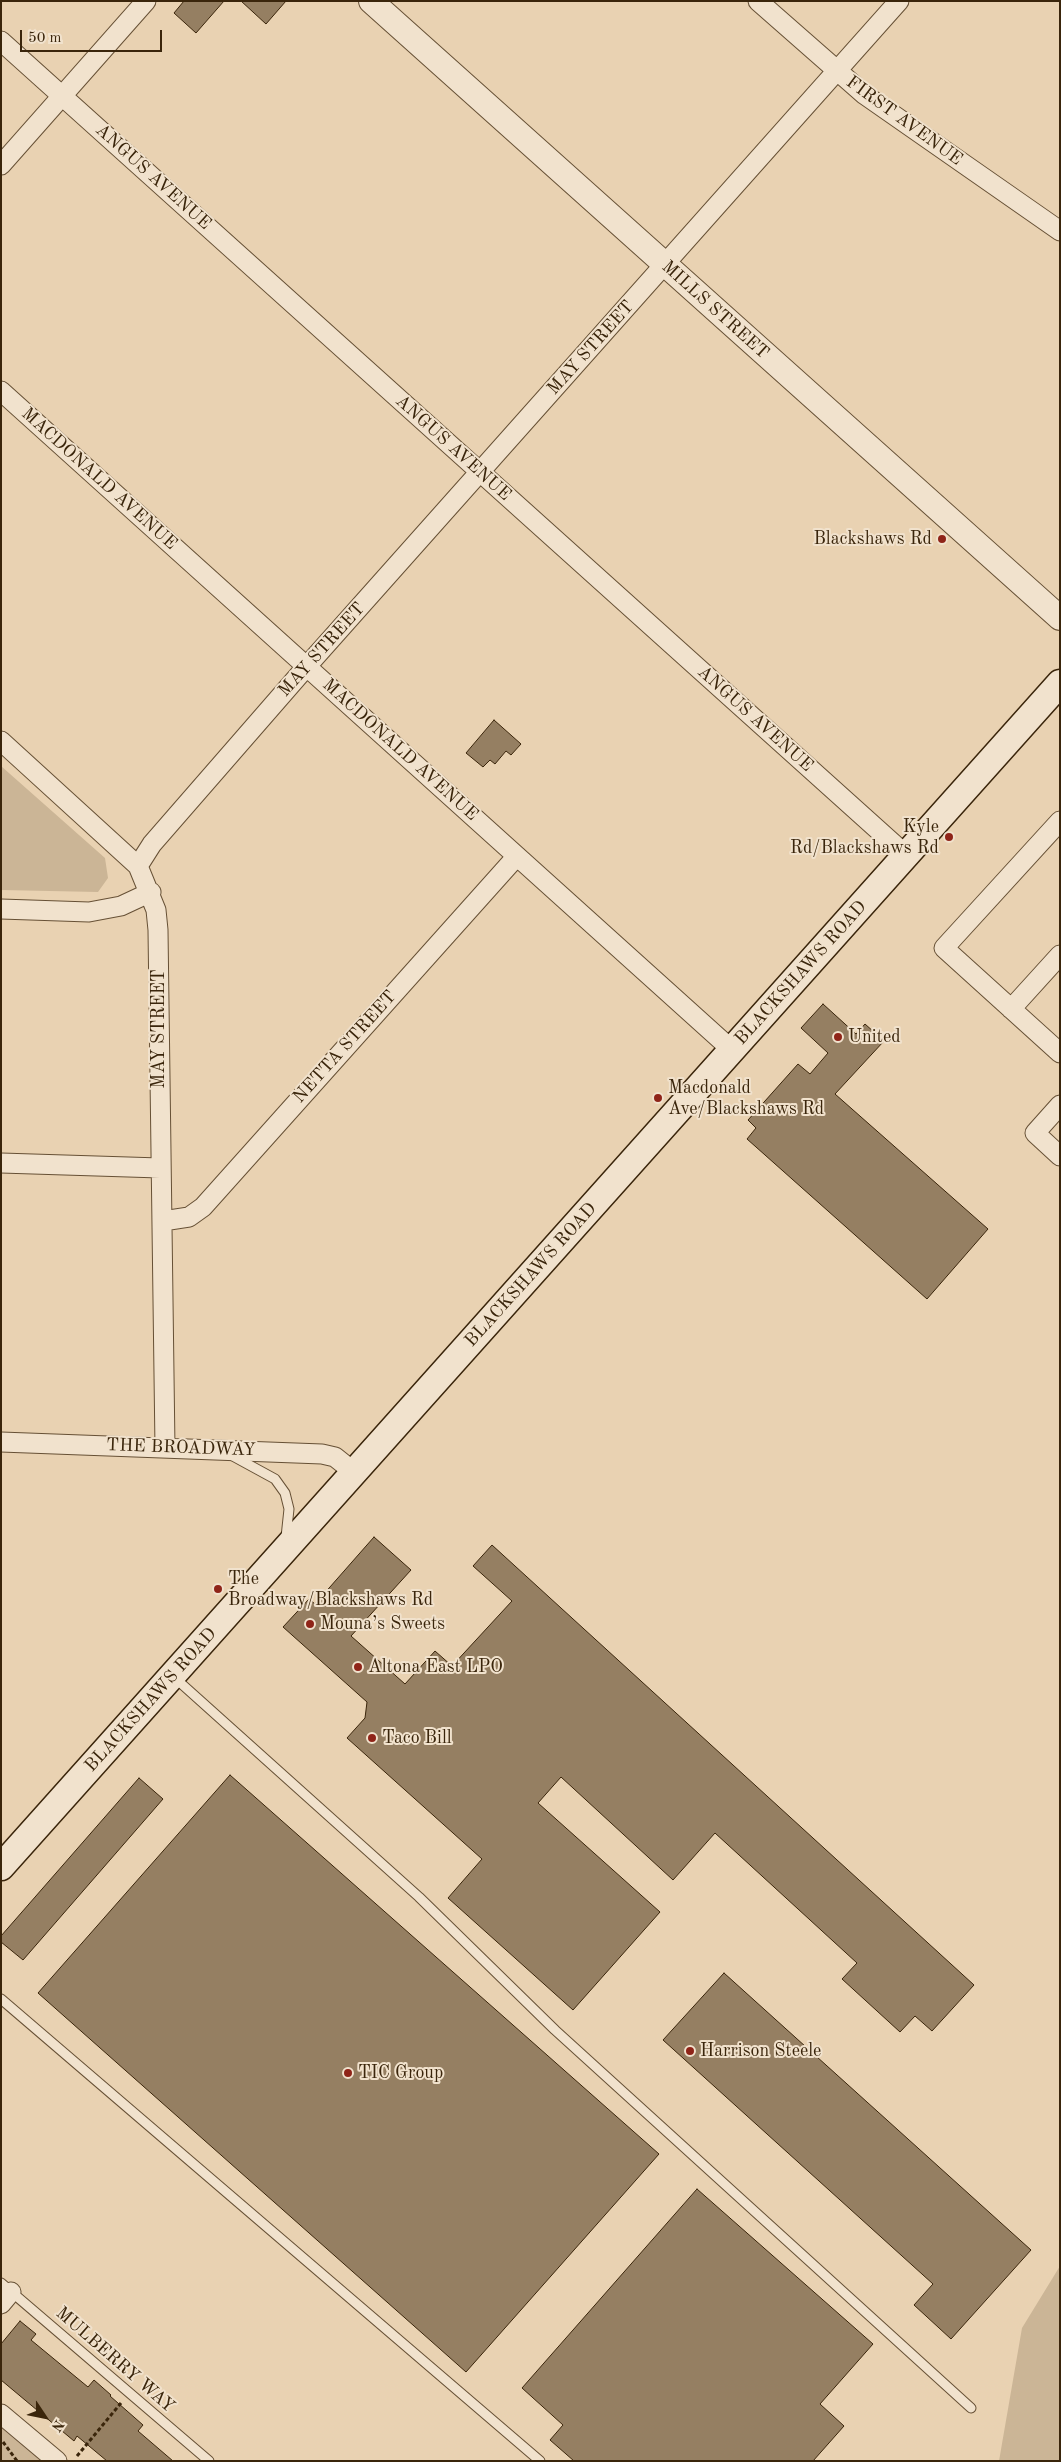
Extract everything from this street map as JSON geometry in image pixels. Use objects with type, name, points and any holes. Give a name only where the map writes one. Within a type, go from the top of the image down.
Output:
[{"type":"main road","name":"BLACKSHAWS ROAD","points":[[1,1868],[1060,683]]},
{"type":"street","points":[[1,165],[146,1]]},
{"type":"street","name":"MILLS STREET","points":[[370,1],[1060,618]]},
{"type":"street","name":"FIRST AVENUE","points":[[758,1],[836,72],[865,95],[1060,230]]},
{"type":"street","name":"MAY STREET","points":[[165,1448],[158,930],[156,910],[151,892],[138,866],[152,844],[307,666],[900,1]]},
{"type":"street","name":"ANGUS AVENUE","points":[[1,41],[906,855]]},
{"type":"street","name":"MACDONALD AVENUE","points":[[1,391],[732,1050]]},
{"type":"street","points":[[1,741],[138,866]]},
{"type":"street","points":[[1060,822],[944,948],[1060,1053]]},
{"type":"street","name":"NETTA STREET","points":[[163,1220],[189,1217],[203,1207],[517,856]]},
{"type":"street","points":[[1,909],[89,912],[122,906],[151,892]]},
{"type":"street","points":[[1011,1009],[1060,955]]},
{"type":"street","points":[[1060,1105],[1034,1133],[1060,1156]]},
{"type":"street","points":[[1,1163],[160,1168]]},
{"type":"street","name":"THE BROADWAY","points":[[1,1442],[322,1454],[335,1457],[355,1473]]},
{"type":"street","points":[[1,2414],[57,2461]]},
{"type":"lane","points":[[219,1449],[275,1479],[285,1493],[288,1509],[286,1550]]},
{"type":"lane","points":[[173,1676],[419,1897],[555,2030],[972,2408]]},
{"type":"lane","points":[[1,1999],[540,2461]]},
{"type":"lane","name":"MULBERRY WAY","points":[[5,2293],[208,2461]]},
{"type":"path","points":[[77,2456],[129,2394]]},
{"type":"path","points":[[1,2440],[17,2461]]},
{"type":"shaded area","points":[[1,766],[105,858],[108,878],[98,892],[1,890]]},
{"type":"shaded area","points":[[1060,2266],[1060,2461],[999,2461],[1022,2328]]},
{"type":"shaded area","points":[[1,2426],[43,2461],[1,2461]]},
{"type":"building","points":[[184,1],[224,1],[196,33],[174,13]]},
{"type":"building","points":[[241,1],[286,1],[266,24]]},
{"type":"building","points":[[494,720],[521,744],[511,755],[506,751],[495,764],[490,760],[483,767],[466,753]]},
{"type":"building","points":[[823,1004],[856,1034],[865,1024],[884,1041],[835,1094],[988,1229],[927,1299],[747,1139],[756,1128],[748,1120],[798,1064],[810,1074],[828,1053],[801,1028]]},
{"type":"building","points":[[374,1537],[411,1570],[351,1636],[405,1684],[435,1651],[452,1666],[512,1601],[473,1566],[492,1545],[974,1985],[932,2031],[915,2016],[900,2032],[842,1979],[857,1963],[715,1833],[673,1880],[561,1777],[538,1803],[660,1912],[573,2010],[448,1898],[482,1859],[347,1738],[365,1718],[367,1702],[283,1627],[309,1599],[315,1604]]},
{"type":"building","name":"TIC Group","points":[[230,1775],[659,2154],[466,2372],[38,1993]]},
{"type":"building","points":[[139,1778],[163,1799],[23,1960],[1,1942],[1,1936]]},
{"type":"building","points":[[724,1973],[1031,2250],[951,2339],[914,2305],[933,2284],[663,2040]]},
{"type":"building","points":[[697,2189],[873,2344],[820,2404],[844,2426],[813,2461],[574,2461],[550,2440],[563,2425],[522,2388]]},
{"type":"building","points":[[20,2321],[36,2334],[31,2340],[88,2387],[94,2380],[111,2395],[143,2425],[138,2431],[173,2461],[107,2461],[77,2436],[74,2441],[1,2380],[1,2344]]},
{"type":"place","name":"Blackshaws Rd","points":[[942,539]]},
{"type":"place","name":"Kyle Rd/Blackshaws Rd","points":[[949,837]]},
{"type":"place","name":"United","points":[[838,1037]]},
{"type":"place","name":"Macdonald Ave/Blackshaws Rd","points":[[658,1098]]},
{"type":"place","name":"The Broadway/Blackshaws Rd","points":[[218,1589]]},
{"type":"place","name":"Mouna’s Sweets","points":[[310,1624]]},
{"type":"place","name":"Altona East LPO","points":[[358,1667]]},
{"type":"place","name":"Taco Bill","points":[[372,1738]]},
{"type":"place","name":"Harrison Steele","points":[[690,2051]]},
{"type":"place","name":"TIC Group","points":[[348,2073]]}]
